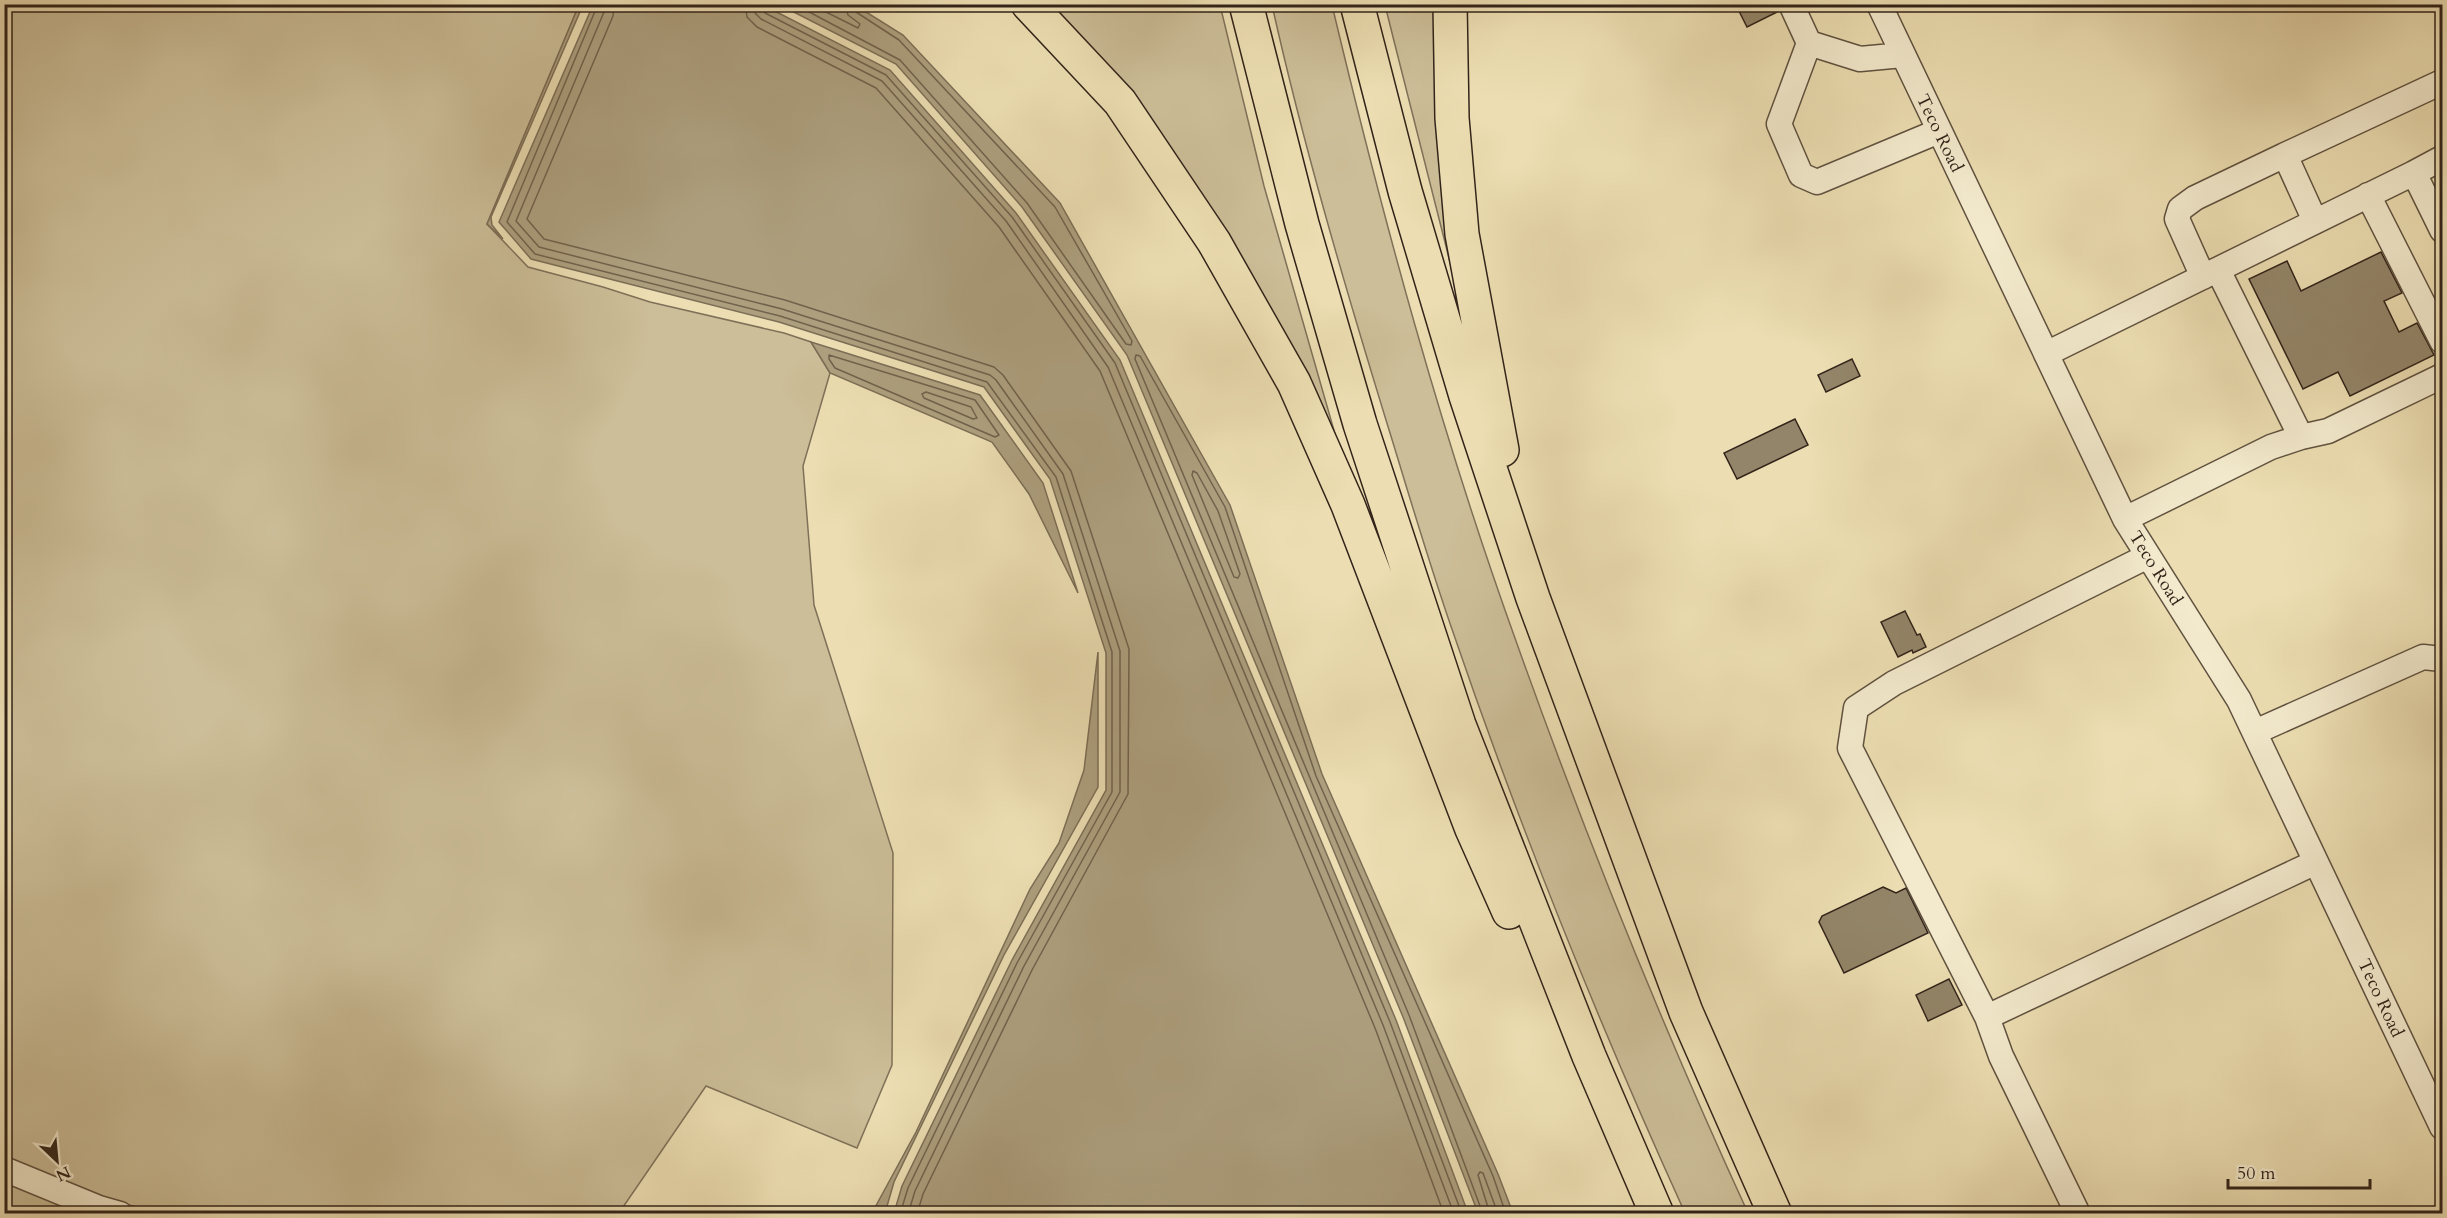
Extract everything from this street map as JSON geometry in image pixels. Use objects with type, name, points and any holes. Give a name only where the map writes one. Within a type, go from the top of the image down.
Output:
[{"type":"highway","points":[[1028,4],[1120,102],[1214,242],[1294,383],[1348,505],[1472,829],[1523,942],[1588,1056]]},
{"type":"highway","points":[[1246,4],[1302,224],[1364,436],[1459,726],[1588,1056],[1657,1214]]},
{"type":"highway","points":[[1356,4],[1405,191],[1466,396],[1533,598],[1686,1012],[1775,1214]]},
{"type":"highway","points":[[1450,4],[1452,118],[1462,234],[1481,344],[1533,598]]},
{"type":"street","points":[[1791,4],[1809,43],[1779,124],[1801,175],[1817,182],[1939,131]]},
{"type":"street","name":"Teco Road","points":[[1879,4],[2125,519],[2239,700],[2442,1127]]},
{"type":"street","points":[[1809,43],[1860,59],[1903,55]]},
{"type":"street","points":[[2301,437],[2211,273],[2177,219],[2180,209],[2195,198],[2442,82]]},
{"type":"street","points":[[2285,155],[2315,221]]},
{"type":"street","points":[[2046,354],[2442,158]]},
{"type":"street","points":[[2414,173],[2442,230]]},
{"type":"street","points":[[2368,195],[2442,341]]},
{"type":"street","points":[[2125,519],[2271,447],[2328,431],[2442,376]]},
{"type":"street","points":[[2078,1214],[2001,1056],[1987,1017],[1850,748],[1856,708],[1894,683],[2148,556]]},
{"type":"street","points":[[2255,732],[2422,657],[2442,659]]},
{"type":"street","points":[[1987,1017],[2316,862]]},
{"type":"street","points":[[4,1169],[99,1208],[120,1214]]},
{"type":"shaded area","points":[[4,5],[579,5],[487,224],[528,267],[650,302],[784,333],[811,342],[830,373],[803,466],[814,605],[893,853],[892,1065],[857,1148],[706,1086],[619,1213],[161,1213],[101,1198],[5,1158]]},
{"type":"shaded area","points":[[1046,5],[1220,5],[1264,186],[1337,441]]},
{"type":"shaded area","points":[[1272,5],[1332,5],[1415,325],[1489,563],[1542,714],[1597,858],[1685,1072],[1748,1213],[1685,1213],[1562,927],[1506,781],[1427,554],[1325,213]]},
{"type":"shaded area","points":[[1385,5],[1442,5],[1453,274],[1394,41]]},
{"type":"shaded area","points":[[4,1181],[85,1213],[30,1213],[5,1204]]},
{"type":"water","points":[[579,5],[583,5],[491,217],[492,225],[503,239],[487,224]]},
{"type":"water","points":[[593,5],[763,5],[890,70],[1016,213],[1120,360],[1396,1020],[1468,1213],[894,1213],[902,1186],[1012,960],[1106,790],[1106,653],[1050,479],[984,387],[779,322],[531,259],[499,222]]},
{"type":"water","points":[[780,5],[855,5],[903,35],[1060,203],[1230,505],[1322,774],[1498,1174],[1513,1213],[1478,1213],[1403,1017],[1127,355],[1022,207],[896,64]]},
{"type":"water","points":[[811,342],[980,395],[1043,483],[1078,593],[1029,494],[992,442],[830,373]]},
{"type":"water","points":[[1098,652],[1098,787],[1004,955],[894,1182],[885,1213],[872,1213],[916,1132],[1030,889],[1059,843],[1084,770]]},
{"type":"building","points":[[1753,4],[1777,4],[1779,11],[1747,27],[1739,11]]},
{"type":"building","points":[[2381,252],[2402,293],[2384,301],[2399,332],[2417,323],[2434,355],[2350,396],[2338,372],[2303,389],[2249,279],[2287,261],[2301,291]]},
{"type":"building","points":[[1852,359],[1860,376],[1826,392],[1818,375]]},
{"type":"building","points":[[1795,419],[1808,445],[1737,479],[1724,453]]},
{"type":"building","points":[[1905,611],[1926,647],[1913,653],[1912,650],[1898,657],[1881,622]]},
{"type":"building","points":[[1883,887],[1896,893],[1906,888],[1928,933],[1844,973],[1819,922],[1822,916]]},
{"type":"building","points":[[1949,979],[1962,1005],[1928,1021],[1916,995]]}]
